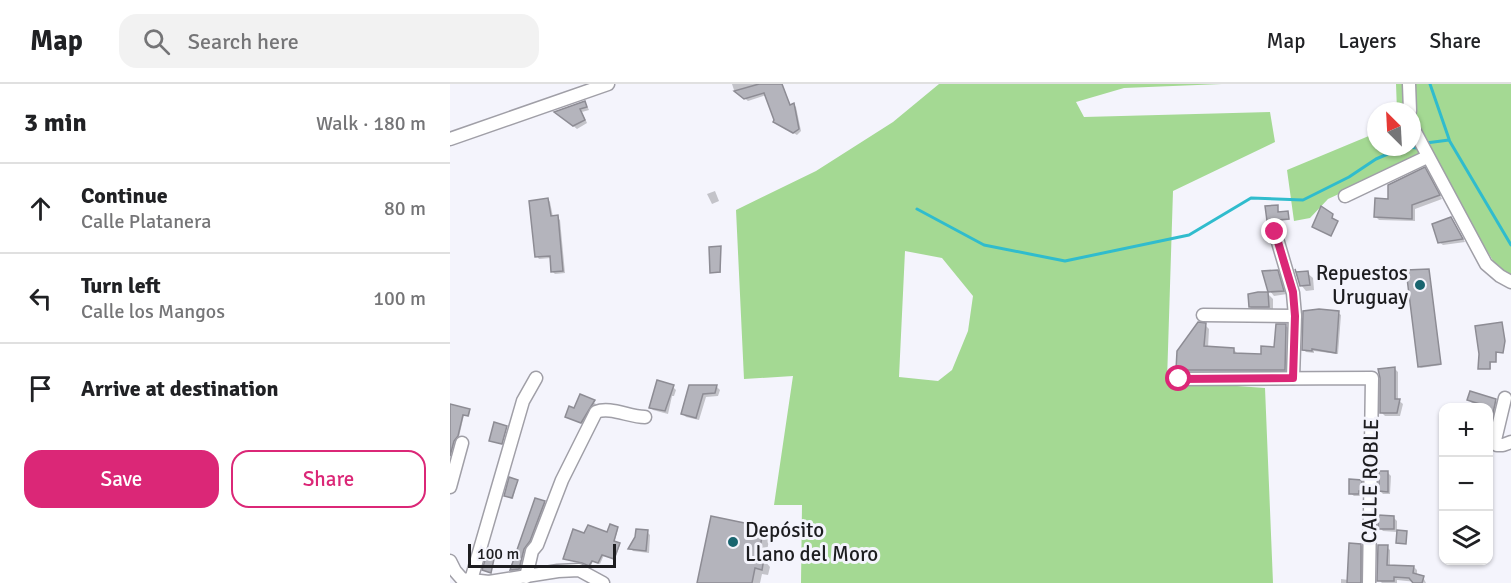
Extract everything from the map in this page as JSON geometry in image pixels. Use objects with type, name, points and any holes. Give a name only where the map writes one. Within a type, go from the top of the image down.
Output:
[{"type":"street","points":[[450,139],[608,84]]},
{"type":"street","points":[[1409,84],[1410,102]]},
{"type":"street","points":[[1421,145],[1486,264],[1511,282]]},
{"type":"street","points":[[1345,196],[1427,157]]},
{"type":"street","points":[[1179,379],[1293,378],[1295,316],[1293,292],[1275,232]]},
{"type":"street","points":[[1203,315],[1295,316]]},
{"type":"street","points":[[471,580],[523,401],[536,378]]},
{"type":"street","name":"CALLE ROBLE","points":[[1293,378],[1372,378],[1369,583]]},
{"type":"street","points":[[1505,398],[1495,440],[1497,445],[1503,446],[1511,442]]},
{"type":"street","points":[[525,577],[532,551],[537,546],[562,480],[596,412],[602,410],[645,417]]},
{"type":"street","points":[[450,487],[462,443]]},
{"type":"street","points":[[450,561],[462,579],[489,582],[579,570],[603,583]]},
{"type":"green space","points":[[939,84],[1222,84],[1124,88],[1076,102],[1084,117],[1270,112],[1275,142],[1173,191],[1167,381],[1265,388],[1273,583],[801,583],[802,505],[774,505],[793,376],[744,379],[736,210],[816,171],[893,122]],"holes":[[[905,251],[942,258],[973,296],[968,331],[952,370],[938,381],[899,377]]]},
{"type":"green space","points":[[1396,84],[1511,84],[1511,275],[1498,269],[1428,153],[1328,199],[1310,218],[1294,221],[1287,170],[1367,137],[1367,156],[1421,156],[1421,102],[1397,102]]},
{"type":"building","points":[[759,84],[782,84],[790,105],[794,103],[799,129],[793,133],[773,122],[764,93],[744,99],[734,91]]},
{"type":"building","points":[[585,101],[587,107],[580,109],[585,120],[573,126],[554,112]]},
{"type":"building","points":[[1425,167],[1440,195],[1412,205],[1412,219],[1374,217],[1375,198],[1388,199],[1388,185]]},
{"type":"building","points":[[548,198],[551,216],[558,215],[563,271],[551,272],[550,256],[535,257],[529,201]]},
{"type":"building","points":[[1278,205],[1278,212],[1288,211],[1289,219],[1267,221],[1265,206]]},
{"type":"building","points":[[1321,206],[1333,214],[1332,218],[1338,221],[1331,236],[1312,227]]},
{"type":"building","points":[[1451,217],[1463,239],[1438,243],[1432,224]]},
{"type":"building","points":[[721,246],[720,272],[710,273],[709,247]]},
{"type":"building","points":[[1295,269],[1296,272],[1308,271],[1310,285],[1300,286]]},
{"type":"building","points":[[1429,269],[1441,364],[1418,367],[1406,270]]},
{"type":"building","points":[[1278,270],[1284,291],[1268,292],[1262,271]]},
{"type":"building","points":[[1268,292],[1269,307],[1249,307],[1248,294]]},
{"type":"building","points":[[1319,309],[1339,311],[1336,353],[1312,349],[1312,351],[1302,350],[1303,311]]},
{"type":"building","points":[[1198,322],[1206,323],[1204,346],[1234,348],[1234,353],[1261,354],[1261,346],[1274,347],[1276,324],[1286,324],[1285,370],[1176,370],[1177,351]]},
{"type":"building","points":[[1502,322],[1505,341],[1503,353],[1496,352],[1496,362],[1490,362],[1490,369],[1478,369],[1479,354],[1475,326]]},
{"type":"building","points":[[1395,367],[1395,399],[1400,399],[1397,413],[1380,413],[1378,369]]},
{"type":"building","points":[[657,380],[674,385],[665,411],[649,408]]},
{"type":"building","points":[[689,385],[717,385],[715,393],[703,394],[696,418],[681,414]]},
{"type":"building","points":[[1470,391],[1496,399],[1493,413],[1493,403],[1477,403],[1467,400]]},
{"type":"building","points":[[580,394],[595,400],[581,423],[565,417],[569,406],[574,408]]},
{"type":"building","points":[[450,404],[470,409],[468,416],[463,415],[450,456]]},
{"type":"building","points":[[494,422],[507,426],[502,444],[489,441]]},
{"type":"building","points":[[1379,471],[1388,471],[1388,492],[1379,491]]},
{"type":"building","points":[[509,477],[518,480],[512,498],[504,496]]},
{"type":"building","points":[[1349,479],[1362,480],[1362,491],[1359,491],[1359,494],[1349,494]]},
{"type":"building","points":[[535,498],[545,501],[530,541],[524,549],[519,569],[510,570]]},
{"type":"building","points":[[1378,515],[1394,516],[1394,529],[1378,529]]},
{"type":"building","name":"Depósito Llano del Moro","points":[[711,516],[764,527],[758,557],[764,558],[762,570],[755,568],[752,583],[697,583]]},
{"type":"building","points":[[610,524],[618,527],[614,541],[620,543],[614,559],[602,555],[598,563],[592,561],[589,566],[563,559],[573,529],[584,533],[588,525],[607,532]]},
{"type":"building","points":[[636,529],[648,530],[646,551],[628,549],[635,537]]},
{"type":"building","points":[[1397,530],[1407,531],[1406,544],[1396,543]]},
{"type":"building","points":[[1349,543],[1361,544],[1361,583],[1347,583]]},
{"type":"building","points":[[1378,545],[1388,545],[1387,565],[1414,566],[1413,573],[1424,576],[1422,583],[1413,583],[1409,578],[1394,577],[1394,581],[1377,581]]},
{"type":"building","points":[[486,557],[494,559],[491,573],[482,570]]},
{"type":"waterway","points":[[1430,84],[1449,139]]},
{"type":"waterway","points":[[1426,143],[1449,140],[1511,245]]},
{"type":"waterway","points":[[917,209],[984,245],[1065,261],[1189,235],[1251,198],[1303,200],[1349,177],[1383,156]]},
{"type":"place","name":"Repuestos Uruguay","points":[[1420,285]]},
{"type":"place","name":"Depósito Llano del Moro","points":[[733,542]]},
{"type":"route","points":[[1179,379],[1293,378],[1295,316],[1293,292],[1275,232]]}]
